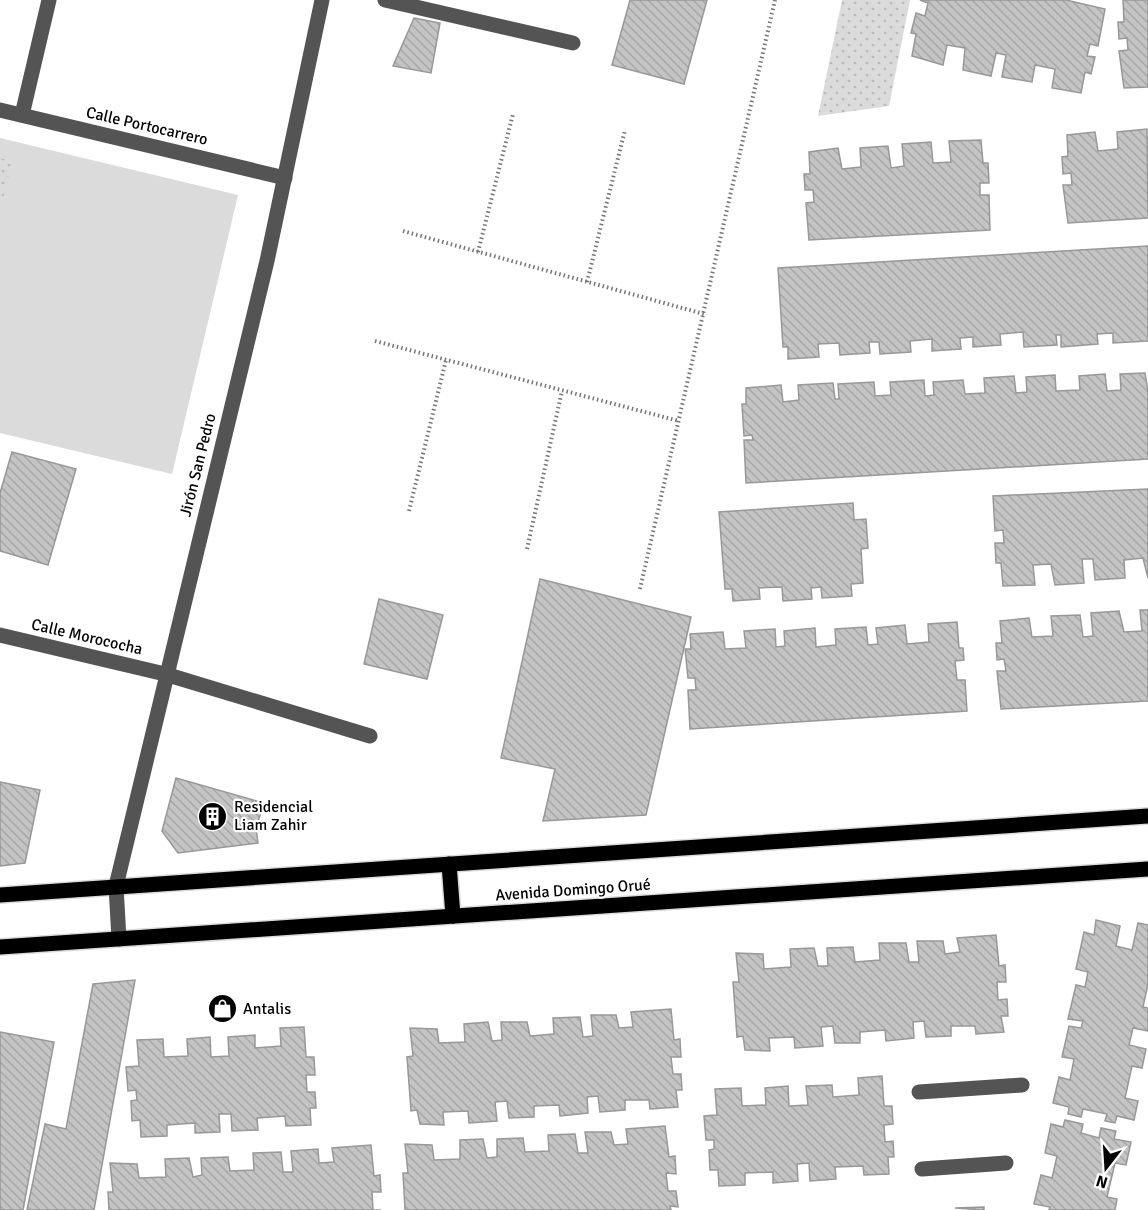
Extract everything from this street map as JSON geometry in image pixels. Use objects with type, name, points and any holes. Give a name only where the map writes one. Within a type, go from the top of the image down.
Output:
[{"type":"main road","points":[[0,895],[1148,816]]},
{"type":"main road","points":[[449,864],[453,916]]},
{"type":"main road","name":"Avenida Domingo Orué","points":[[0,947],[1148,869]]},
{"type":"street","points":[[22,115],[49,0]]},
{"type":"street","name":"Jirón San Pedro","points":[[119,939],[116,886],[165,674],[262,284],[322,0]]},
{"type":"street","points":[[385,0],[573,43]]},
{"type":"street","name":"Calle Portocarrero","points":[[0,110],[285,178]]},
{"type":"street","name":"Calle Morococha","points":[[0,635],[165,674],[370,736]]},
{"type":"street","points":[[920,1092],[1022,1084]]},
{"type":"street","points":[[922,1169],[1006,1163]]},
{"type":"path","points":[[640,589],[775,0]]},
{"type":"path","points":[[478,252],[513,114]]},
{"type":"path","points":[[587,282],[625,130]]},
{"type":"path","points":[[403,231],[704,314]]},
{"type":"path","points":[[375,341],[679,421]]},
{"type":"path","points":[[409,511],[446,360]]},
{"type":"path","points":[[526,549],[562,391]]},
{"type":"shaded area","points":[[842,0],[910,0],[889,106],[818,116]]},
{"type":"shaded area","points":[[0,138],[238,195],[172,474],[0,433]]},
{"type":"shaded area","points":[[0,158],[12,161],[0,212]]},
{"type":"building","points":[[630,0],[707,0],[684,84],[612,65]]},
{"type":"building","points":[[920,0],[1066,0],[1105,9],[1098,46],[1090,44],[1087,56],[1095,57],[1091,74],[1085,72],[1081,93],[1052,88],[1055,69],[1035,65],[1032,82],[1002,77],[1006,55],[996,53],[991,76],[963,70],[965,48],[947,45],[943,65],[912,56],[916,34],[911,33],[916,13],[925,16],[928,3]]},
{"type":"building","points":[[1123,0],[1148,0],[1148,87],[1124,88],[1119,51],[1128,50],[1127,38],[1119,39],[1118,22],[1124,22]]},
{"type":"building","points":[[414,18],[440,23],[431,73],[393,66]]},
{"type":"building","points":[[1147,129],[1148,218],[1068,223],[1063,185],[1072,185],[1071,173],[1063,174],[1062,157],[1068,156],[1067,135],[1095,132],[1098,151],[1118,149],[1117,132]]},
{"type":"building","points":[[981,140],[983,163],[988,163],[989,183],[980,183],[980,195],[989,195],[990,230],[809,240],[806,203],[814,202],[813,190],[805,190],[804,174],[810,174],[809,152],[838,148],[842,169],[861,167],[860,148],[888,146],[891,168],[904,166],[902,144],[931,142],[933,163],[951,162],[949,141]]},
{"type":"building","points":[[1148,246],[1148,341],[1113,343],[1113,333],[1097,334],[1098,344],[1061,347],[1061,335],[1056,335],[1057,345],[1024,347],[1023,332],[1000,334],[1001,345],[973,347],[973,337],[960,338],[961,349],[932,351],[932,339],[910,341],[911,352],[880,354],[879,342],[869,342],[870,353],[840,355],[839,343],[818,344],[819,357],[788,359],[788,347],[783,347],[778,268]]},
{"type":"building","points":[[1145,373],[1148,391],[1148,459],[746,483],[744,440],[753,440],[752,435],[744,436],[742,404],[746,404],[746,388],[781,385],[783,402],[799,400],[798,385],[833,383],[835,399],[839,399],[838,384],[874,382],[875,396],[891,395],[890,382],[924,380],[925,396],[934,395],[933,382],[963,380],[965,394],[985,393],[984,378],[1014,376],[1016,393],[1027,392],[1026,377],[1055,375],[1056,391],[1080,390],[1079,376],[1105,374],[1107,391],[1121,390],[1120,374]]},
{"type":"building","points":[[12,452],[76,469],[48,565],[0,551],[0,493]]},
{"type":"building","points":[[1148,489],[1148,578],[1143,558],[1124,560],[1125,578],[1095,580],[1093,559],[1082,559],[1084,583],[1055,585],[1051,564],[1033,565],[1035,585],[1003,586],[1001,563],[996,563],[995,543],[1004,543],[1003,530],[995,531],[993,496]]},
{"type":"building","points":[[853,503],[854,520],[866,519],[868,548],[861,549],[863,583],[851,584],[852,596],[822,598],[821,587],[811,588],[812,599],[783,601],[782,587],[759,588],[760,599],[733,601],[732,589],[725,589],[719,512]]},
{"type":"building","points":[[540,579],[691,617],[646,815],[543,821],[555,769],[501,758]]},
{"type":"building","points":[[379,599],[443,615],[427,679],[364,664]]},
{"type":"building","points":[[1140,610],[1148,610],[1148,701],[1001,709],[997,671],[1006,671],[1004,659],[997,660],[996,643],[1002,643],[1000,621],[1029,618],[1032,637],[1053,636],[1051,616],[1080,615],[1083,637],[1093,636],[1091,613],[1119,611],[1124,632],[1142,631]]},
{"type":"building","points":[[957,622],[959,648],[963,648],[964,660],[955,661],[957,680],[965,680],[967,711],[690,729],[688,690],[696,690],[695,678],[688,678],[685,649],[691,649],[690,634],[723,632],[725,649],[746,648],[744,631],[775,629],[776,647],[785,646],[784,631],[815,628],[816,647],[836,645],[835,629],[866,627],[868,645],[878,644],[876,628],[905,625],[907,644],[929,642],[928,624]]},
{"type":"building","name":"Residencial Liam Zahir","points":[[176,778],[264,803],[256,828],[258,843],[178,853],[162,831]]},
{"type":"building","points":[[0,782],[40,790],[25,863],[0,866]]},
{"type":"building","points":[[1096,920],[1120,926],[1116,946],[1132,950],[1138,923],[1148,925],[1148,984],[1143,1007],[1148,1008],[1148,1031],[1133,1028],[1129,1045],[1146,1049],[1142,1068],[1132,1066],[1125,1098],[1138,1101],[1134,1120],[1117,1116],[1115,1123],[1105,1121],[1107,1114],[1083,1109],[1081,1117],[1068,1114],[1069,1107],[1053,1103],[1059,1077],[1070,1080],[1074,1059],[1062,1057],[1069,1026],[1081,1028],[1083,1021],[1068,1019],[1076,985],[1085,987],[1088,972],[1076,969],[1084,932],[1094,935]]},
{"type":"building","points":[[996,935],[999,966],[1005,965],[1006,982],[997,982],[998,1000],[1007,999],[1008,1016],[1001,1016],[1004,1032],[976,1034],[975,1026],[951,1026],[951,1036],[926,1037],[924,1021],[913,1022],[914,1038],[886,1041],[885,1030],[860,1032],[860,1043],[835,1043],[833,1026],[821,1027],[823,1046],[795,1048],[794,1037],[769,1038],[770,1051],[745,1050],[743,1036],[737,1037],[733,982],[739,982],[736,953],[763,954],[764,969],[791,967],[790,949],[814,948],[818,966],[828,966],[827,948],[853,947],[855,962],[880,960],[879,943],[906,943],[909,962],[919,962],[917,941],[943,941],[945,954],[960,952],[957,938]]},
{"type":"building","points":[[135,980],[94,1210],[27,1210],[45,1124],[66,1129],[93,984]]},
{"type":"building","points":[[671,1009],[674,1040],[680,1039],[681,1057],[671,1057],[673,1074],[681,1074],[682,1090],[676,1090],[678,1107],[650,1109],[649,1100],[625,1100],[625,1110],[600,1112],[598,1096],[587,1097],[588,1113],[560,1116],[559,1105],[534,1106],[534,1117],[509,1118],[507,1101],[495,1102],[497,1121],[469,1123],[468,1111],[443,1112],[444,1125],[420,1124],[417,1110],[411,1111],[407,1057],[413,1056],[410,1028],[437,1029],[439,1043],[465,1042],[464,1024],[488,1022],[492,1041],[502,1040],[501,1022],[527,1022],[530,1036],[554,1034],[553,1018],[580,1017],[583,1037],[593,1036],[591,1015],[616,1015],[619,1028],[633,1027],[631,1012]]},
{"type":"building","points":[[304,1027],[306,1057],[314,1057],[315,1075],[306,1075],[307,1092],[315,1092],[316,1108],[310,1108],[311,1125],[286,1126],[285,1116],[257,1118],[258,1130],[232,1131],[231,1114],[219,1114],[220,1132],[195,1133],[195,1123],[167,1125],[167,1136],[141,1137],[140,1120],[132,1121],[131,1101],[137,1100],[136,1090],[128,1091],[126,1067],[139,1066],[137,1040],[163,1039],[164,1057],[188,1056],[187,1039],[210,1037],[211,1057],[229,1056],[228,1037],[255,1035],[255,1048],[281,1046],[280,1028]]},
{"type":"building","points":[[0,1032],[54,1042],[23,1210],[0,1210]]},
{"type":"building","points":[[882,1076],[884,1106],[892,1106],[893,1124],[884,1125],[885,1142],[893,1141],[894,1157],[888,1157],[889,1174],[864,1175],[863,1166],[835,1167],[836,1179],[810,1181],[809,1163],[797,1164],[798,1181],[773,1183],[773,1172],[745,1173],[745,1185],[719,1186],[718,1170],[710,1170],[709,1150],[714,1149],[714,1140],[706,1140],[704,1116],[717,1115],[715,1089],[741,1088],[742,1106],[766,1105],[765,1088],[788,1086],[789,1106],[808,1105],[806,1086],[832,1085],[833,1097],[859,1095],[858,1078]]},
{"type":"building","points":[[1065,1120],[1083,1124],[1081,1133],[1099,1138],[1101,1128],[1116,1131],[1114,1139],[1131,1142],[1126,1165],[1115,1163],[1107,1197],[1117,1199],[1115,1210],[1049,1210],[1050,1207],[1034,1204],[1041,1175],[1052,1178],[1057,1156],[1045,1153],[1051,1124],[1063,1127]]},
{"type":"building","points":[[665,1126],[669,1157],[675,1156],[676,1174],[666,1173],[668,1191],[676,1191],[678,1207],[670,1206],[671,1210],[405,1210],[403,1173],[408,1173],[405,1144],[432,1145],[434,1160],[460,1159],[460,1140],[483,1139],[487,1158],[497,1157],[497,1139],[523,1138],[525,1152],[549,1151],[548,1135],[575,1134],[578,1153],[588,1153],[585,1132],[611,1132],[614,1145],[628,1144],[626,1129]]},
{"type":"building","points":[[371,1145],[374,1176],[380,1175],[381,1192],[372,1192],[373,1210],[109,1210],[108,1192],[113,1192],[110,1163],[137,1164],[139,1178],[166,1177],[165,1159],[189,1158],[193,1177],[202,1175],[201,1158],[228,1157],[230,1171],[254,1170],[253,1153],[281,1152],[283,1172],[293,1172],[291,1151],[318,1149],[319,1163],[334,1162],[332,1148]]},
{"type":"building","points":[[984,1207],[984,1210],[955,1208]]},
{"type":"place","name":"Residencial Liam Zahir","points":[[213,816]]},
{"type":"place","name":"Antalis","points":[[222,1009]]}]
